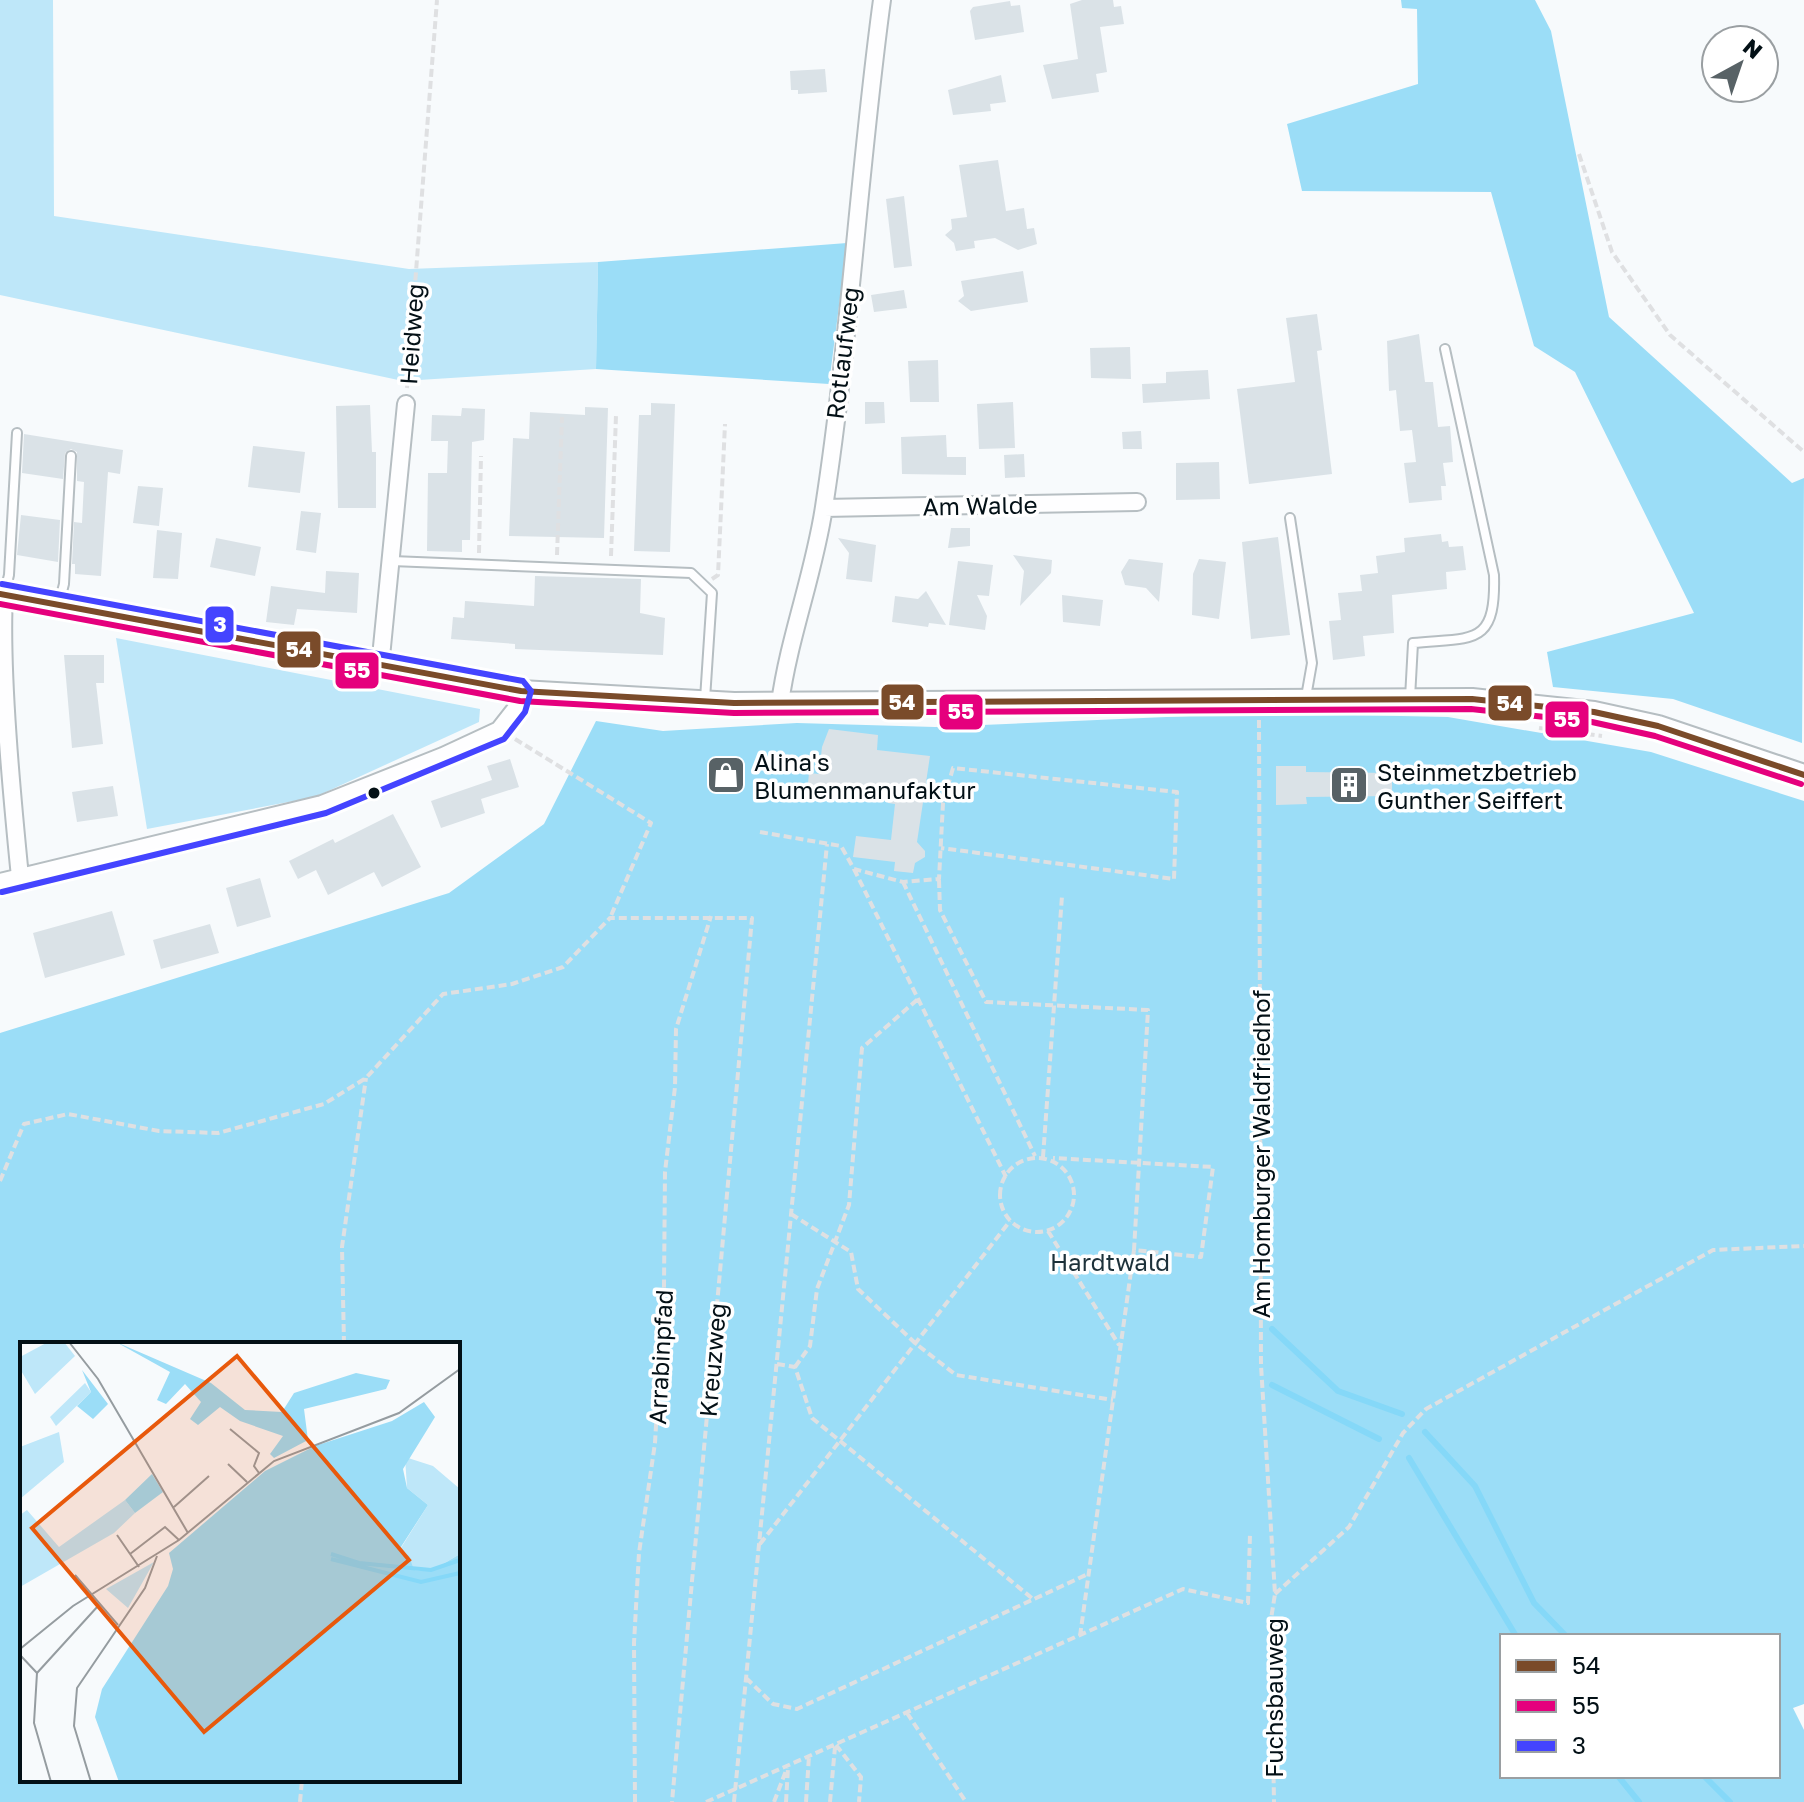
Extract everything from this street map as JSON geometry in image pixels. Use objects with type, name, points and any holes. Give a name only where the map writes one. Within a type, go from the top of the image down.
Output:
[{"type":"street","name":"Rotlaufweg","points":[[780,703],[785,669],[806,598],[824,508],[882,0]]},
{"type":"street","name":"Heidweg","points":[[380,667],[406,404]]},
{"type":"street","name":"Am Walde","points":[[824,508],[1137,502]]},
{"type":"street","points":[[20,877],[0,689],[2,594],[521,691],[704,703],[1306,698],[1536,704],[1658,726],[1804,775]]},
{"type":"street","points":[[0,882],[322,804],[499,730],[517,707],[521,691]]},
{"type":"lane","points":[[1410,699],[1413,643],[1474,637],[1489,625],[1495,602],[1494,575],[1445,349]]},
{"type":"lane","points":[[2,594],[9,575],[17,433]]},
{"type":"lane","points":[[58,606],[64,584],[71,456]]},
{"type":"lane","points":[[1290,518],[1312,663],[1306,698]]},
{"type":"lane","points":[[392,561],[691,573],[712,593],[704,703]]},
{"type":"path","name":"Heidweg","points":[[406,404],[437,0]]},
{"type":"path","points":[[1579,154],[1612,252],[1670,335],[1804,452]]},
{"type":"path","points":[[610,570],[616,415]]},
{"type":"path","points":[[556,568],[562,417]]},
{"type":"path","points":[[705,584],[718,575],[725,424]]},
{"type":"path","points":[[479,565],[481,456]]},
{"type":"path","name":"Am Homburger Waldfriedhof","points":[[1259,713],[1261,1365],[1275,1594]]},
{"type":"path","points":[[1525,726],[1603,736]]},
{"type":"path","points":[[0,1181],[24,1124],[68,1114],[159,1131],[218,1133],[324,1104],[366,1078],[443,994],[512,984],[563,967],[610,918],[651,823],[499,730]]},
{"type":"path","points":[[941,848],[1174,879],[1177,792],[953,768],[943,803],[939,879],[940,910],[986,1002],[1148,1010],[1134,1250],[1079,1638]]},
{"type":"path","points":[[760,832],[841,846],[1006,1177]]},
{"type":"path","points":[[734,1802],[827,844]]},
{"type":"path","points":[[854,869],[903,882],[939,879]]},
{"type":"path","points":[[903,882],[1035,1156]]},
{"type":"path","points":[[1043,1157],[1057,1005],[1062,896]]},
{"type":"path","points":[[610,918],[711,916]]},
{"type":"path","name":"Kreuzweg","points":[[672,1802],[752,918],[711,916]]},
{"type":"path","name":"Arrabinpfad","points":[[635,1802],[634,1643],[639,1553],[655,1443],[664,1286],[665,1172],[675,1087],[676,1029],[711,916]]},
{"type":"path","points":[[795,1367],[810,1346],[817,1289],[849,1205],[862,1048],[918,999]]},
{"type":"path","points":[[344,1342],[342,1247],[366,1078]]},
{"type":"path","points":[[1053,1158],[1069,1175],[1076,1192],[1070,1213],[1059,1226],[1048,1231],[1020,1230],[1002,1213],[999,1192],[1010,1169],[1035,1156],[1213,1167],[1201,1257],[1134,1250]]},
{"type":"path","points":[[791,1214],[851,1252],[858,1289],[915,1343],[956,1375],[1113,1400]]},
{"type":"path","points":[[759,1546],[1010,1221]]},
{"type":"path","points":[[1048,1231],[1120,1347]]},
{"type":"path","points":[[1275,1594],[1349,1527],[1403,1433],[1426,1409],[1713,1250],[1804,1246]]},
{"type":"path","points":[[776,1364],[795,1367]]},
{"type":"path","points":[[795,1367],[812,1418],[1033,1599]]},
{"type":"path","points":[[706,1802],[1183,1589],[1248,1603],[1250,1534]]},
{"type":"path","points":[[746,1678],[773,1704],[797,1709],[1088,1574]]},
{"type":"path","name":"Fuchsbauweg","points":[[1274,1802],[1271,1619],[1275,1594]]},
{"type":"path","points":[[907,1713],[966,1802]]},
{"type":"path","points":[[830,1802],[836,1745]]},
{"type":"path","points":[[836,1745],[861,1777],[859,1802]]},
{"type":"path","points":[[806,1802],[809,1756]]},
{"type":"path","points":[[774,1802],[788,1766]]},
{"type":"path","points":[[786,1802],[788,1766]]},
{"type":"path","points":[[300,1802],[302,1782]]},
{"type":"shaded area","points":[[0,0],[53,0],[54,216],[409,269],[598,262],[596,369],[403,381],[0,295]]},
{"type":"shaded area","points":[[116,638],[480,709],[479,722],[315,797],[147,829]]},
{"type":"green space","points":[[1401,0],[1535,0],[1551,31],[1609,317],[1792,483],[1804,478],[1802,743],[1673,699],[1553,687],[1547,652],[1694,613],[1575,372],[1534,346],[1491,192],[1302,191],[1287,124],[1418,84],[1417,9],[1402,8]]},
{"type":"green space","points":[[847,243],[829,384],[596,369],[598,262]]},
{"type":"green space","name":"Hardtwald","points":[[1259,713],[1448,717],[1651,752],[1804,801],[1804,1704],[1793,1708],[1804,1730],[1804,1802],[0,1802],[0,1033],[449,893],[544,824],[596,721],[663,731],[797,723],[935,727]]},
{"type":"building","points":[[1082,0],[1113,0],[1114,7],[1121,6],[1124,24],[1100,27],[1107,72],[1096,74],[1099,92],[1052,99],[1043,65],[1078,59],[1070,4]]},
{"type":"building","points":[[1010,1],[1011,6],[1020,5],[1024,32],[975,40],[970,11],[973,7]]},
{"type":"building","points":[[825,69],[827,92],[798,94],[798,90],[791,90],[790,71]]},
{"type":"building","points":[[1001,75],[1006,102],[990,104],[991,111],[953,115],[948,90]]},
{"type":"building","points":[[998,160],[1006,211],[1024,208],[1027,229],[1034,228],[1037,244],[1018,250],[995,238],[974,241],[975,248],[956,251],[954,243],[945,235],[952,229],[951,219],[967,217],[959,165]]},
{"type":"building","points":[[904,196],[912,266],[894,268],[886,199]]},
{"type":"building","points":[[1023,271],[1028,302],[971,311],[958,301],[964,296],[961,281]]},
{"type":"building","points":[[904,290],[907,308],[874,312],[871,295]]},
{"type":"building","points":[[1317,314],[1322,350],[1317,351],[1332,474],[1249,484],[1237,389],[1295,382],[1286,318]]},
{"type":"building","points":[[1419,334],[1425,382],[1433,382],[1438,427],[1450,426],[1453,462],[1443,463],[1446,486],[1441,486],[1442,500],[1409,503],[1404,463],[1416,462],[1412,430],[1400,431],[1396,390],[1389,391],[1387,341]]},
{"type":"building","points":[[1130,347],[1131,379],[1091,378],[1090,348]]},
{"type":"building","points":[[938,360],[939,402],[910,402],[908,361]]},
{"type":"building","points":[[1208,370],[1210,399],[1143,403],[1142,384],[1166,383],[1166,372]]},
{"type":"building","points":[[865,402],[884,402],[885,423],[865,424]]},
{"type":"building","points":[[1013,402],[1015,448],[979,449],[977,404]]},
{"type":"building","points":[[651,403],[675,404],[670,552],[634,551],[639,415],[651,415]]},
{"type":"building","points":[[370,405],[372,452],[376,452],[376,508],[338,508],[336,406]]},
{"type":"building","points":[[585,407],[608,408],[604,538],[509,536],[513,438],[529,439],[530,412],[585,415]]},
{"type":"building","points":[[462,408],[485,409],[484,440],[472,442],[470,540],[462,540],[462,552],[427,551],[428,473],[447,473],[448,441],[431,441],[432,415],[461,416]]},
{"type":"building","points":[[1141,431],[1142,449],[1123,449],[1122,432]]},
{"type":"building","points":[[24,434],[123,450],[120,474],[108,472],[101,576],[75,574],[75,564],[72,564],[74,522],[82,523],[84,482],[77,481],[77,452],[71,449],[65,453],[63,479],[22,473]]},
{"type":"building","points":[[946,435],[947,457],[966,457],[966,475],[902,474],[901,437]]},
{"type":"building","points":[[253,446],[305,452],[300,493],[248,487]]},
{"type":"building","points":[[1024,454],[1025,477],[1005,478],[1004,455]]},
{"type":"building","points":[[1219,462],[1220,499],[1176,500],[1176,463]]},
{"type":"building","points":[[138,486],[163,488],[159,526],[133,523]]},
{"type":"building","points":[[301,511],[321,513],[316,553],[296,550]]},
{"type":"building","points":[[21,515],[60,520],[58,562],[17,555]]},
{"type":"building","points":[[951,528],[970,528],[970,546],[948,548]]},
{"type":"building","points":[[157,530],[182,533],[178,579],[153,578]]},
{"type":"building","points":[[1441,534],[1442,542],[1448,541],[1449,547],[1463,546],[1466,570],[1446,572],[1447,589],[1392,595],[1394,633],[1363,636],[1365,656],[1333,660],[1329,621],[1341,620],[1338,593],[1362,591],[1360,575],[1378,573],[1376,556],[1405,552],[1404,538]]},
{"type":"building","points":[[1278,537],[1290,635],[1251,639],[1242,542]]},
{"type":"building","points":[[216,538],[261,547],[255,576],[210,567]]},
{"type":"building","points":[[838,538],[876,545],[872,582],[846,579],[849,553]]},
{"type":"building","points":[[1013,555],[1052,560],[1051,573],[1020,606],[1024,571]]},
{"type":"building","points":[[1129,559],[1163,563],[1159,602],[1146,588],[1125,585],[1121,572]]},
{"type":"building","points":[[1199,559],[1226,562],[1219,619],[1192,615],[1193,574]]},
{"type":"building","points":[[958,561],[993,565],[989,596],[977,595],[987,616],[985,630],[949,625]]},
{"type":"building","points":[[326,571],[359,573],[357,613],[297,609],[294,625],[266,622],[271,586],[325,593]]},
{"type":"building","points":[[535,576],[641,579],[640,613],[665,618],[663,655],[515,649],[515,644],[451,639],[453,617],[464,618],[465,601],[534,606]]},
{"type":"building","points":[[926,591],[946,625],[929,623],[928,627],[892,622],[895,596],[918,599]]},
{"type":"building","points":[[1062,595],[1103,600],[1100,626],[1063,622]]},
{"type":"building","points":[[64,655],[104,655],[104,683],[96,683],[103,744],[72,748]]},
{"type":"building","points":[[829,729],[878,735],[877,750],[930,756],[917,842],[925,851],[925,857],[915,863],[913,873],[894,871],[895,862],[853,857],[856,836],[891,840],[895,804],[888,803],[888,797],[828,791],[828,797],[807,794],[809,773],[819,774],[822,747]]},
{"type":"building","points":[[510,759],[519,787],[481,799],[485,813],[441,828],[431,801],[492,780],[487,766]]},
{"type":"building","name":"Steinmetzbetrieb Gunther Seiffert","points":[[1276,766],[1306,766],[1306,772],[1392,773],[1392,796],[1306,797],[1307,804],[1276,805]]},
{"type":"building","points":[[113,786],[118,816],[77,822],[72,792]]},
{"type":"building","points":[[393,814],[421,867],[382,887],[374,872],[328,895],[316,870],[298,879],[289,861],[333,839],[335,843]]},
{"type":"building","points":[[260,878],[271,917],[237,927],[226,888]]},
{"type":"building","points":[[112,911],[125,955],[45,978],[33,933]]},
{"type":"building","points":[[210,924],[219,953],[161,969],[153,940]]},
{"type":"waterway","points":[[1272,1329],[1338,1391],[1402,1414]]},
{"type":"waterway","points":[[1272,1385],[1379,1439]]},
{"type":"waterway","points":[[1425,1432],[1475,1486],[1534,1603],[1564,1634]]},
{"type":"waterway","points":[[1409,1458],[1515,1634]]},
{"type":"waterway","points":[[1620,1778],[1639,1802]]},
{"type":"waterway","points":[[1706,1778],[1730,1802]]},
{"type":"transit line","name":"3","points":[[2,584],[523,681],[531,691],[525,712],[504,739],[326,813],[2,892]]},
{"type":"transit line","name":"54","points":[[0,594],[521,691],[734,703],[1472,699],[1594,712],[1658,726],[1804,775]]},
{"type":"transit line","name":"55","points":[[0,604],[520,701],[734,713],[1471,709],[1592,722],[1655,736],[1801,784]]},
{"type":"place","name":"Alina's Blumenmanufaktur","points":[[726,775]]},
{"type":"place","name":"Steinmetzbetrieb Gunther Seiffert","points":[[1349,785]]}]
